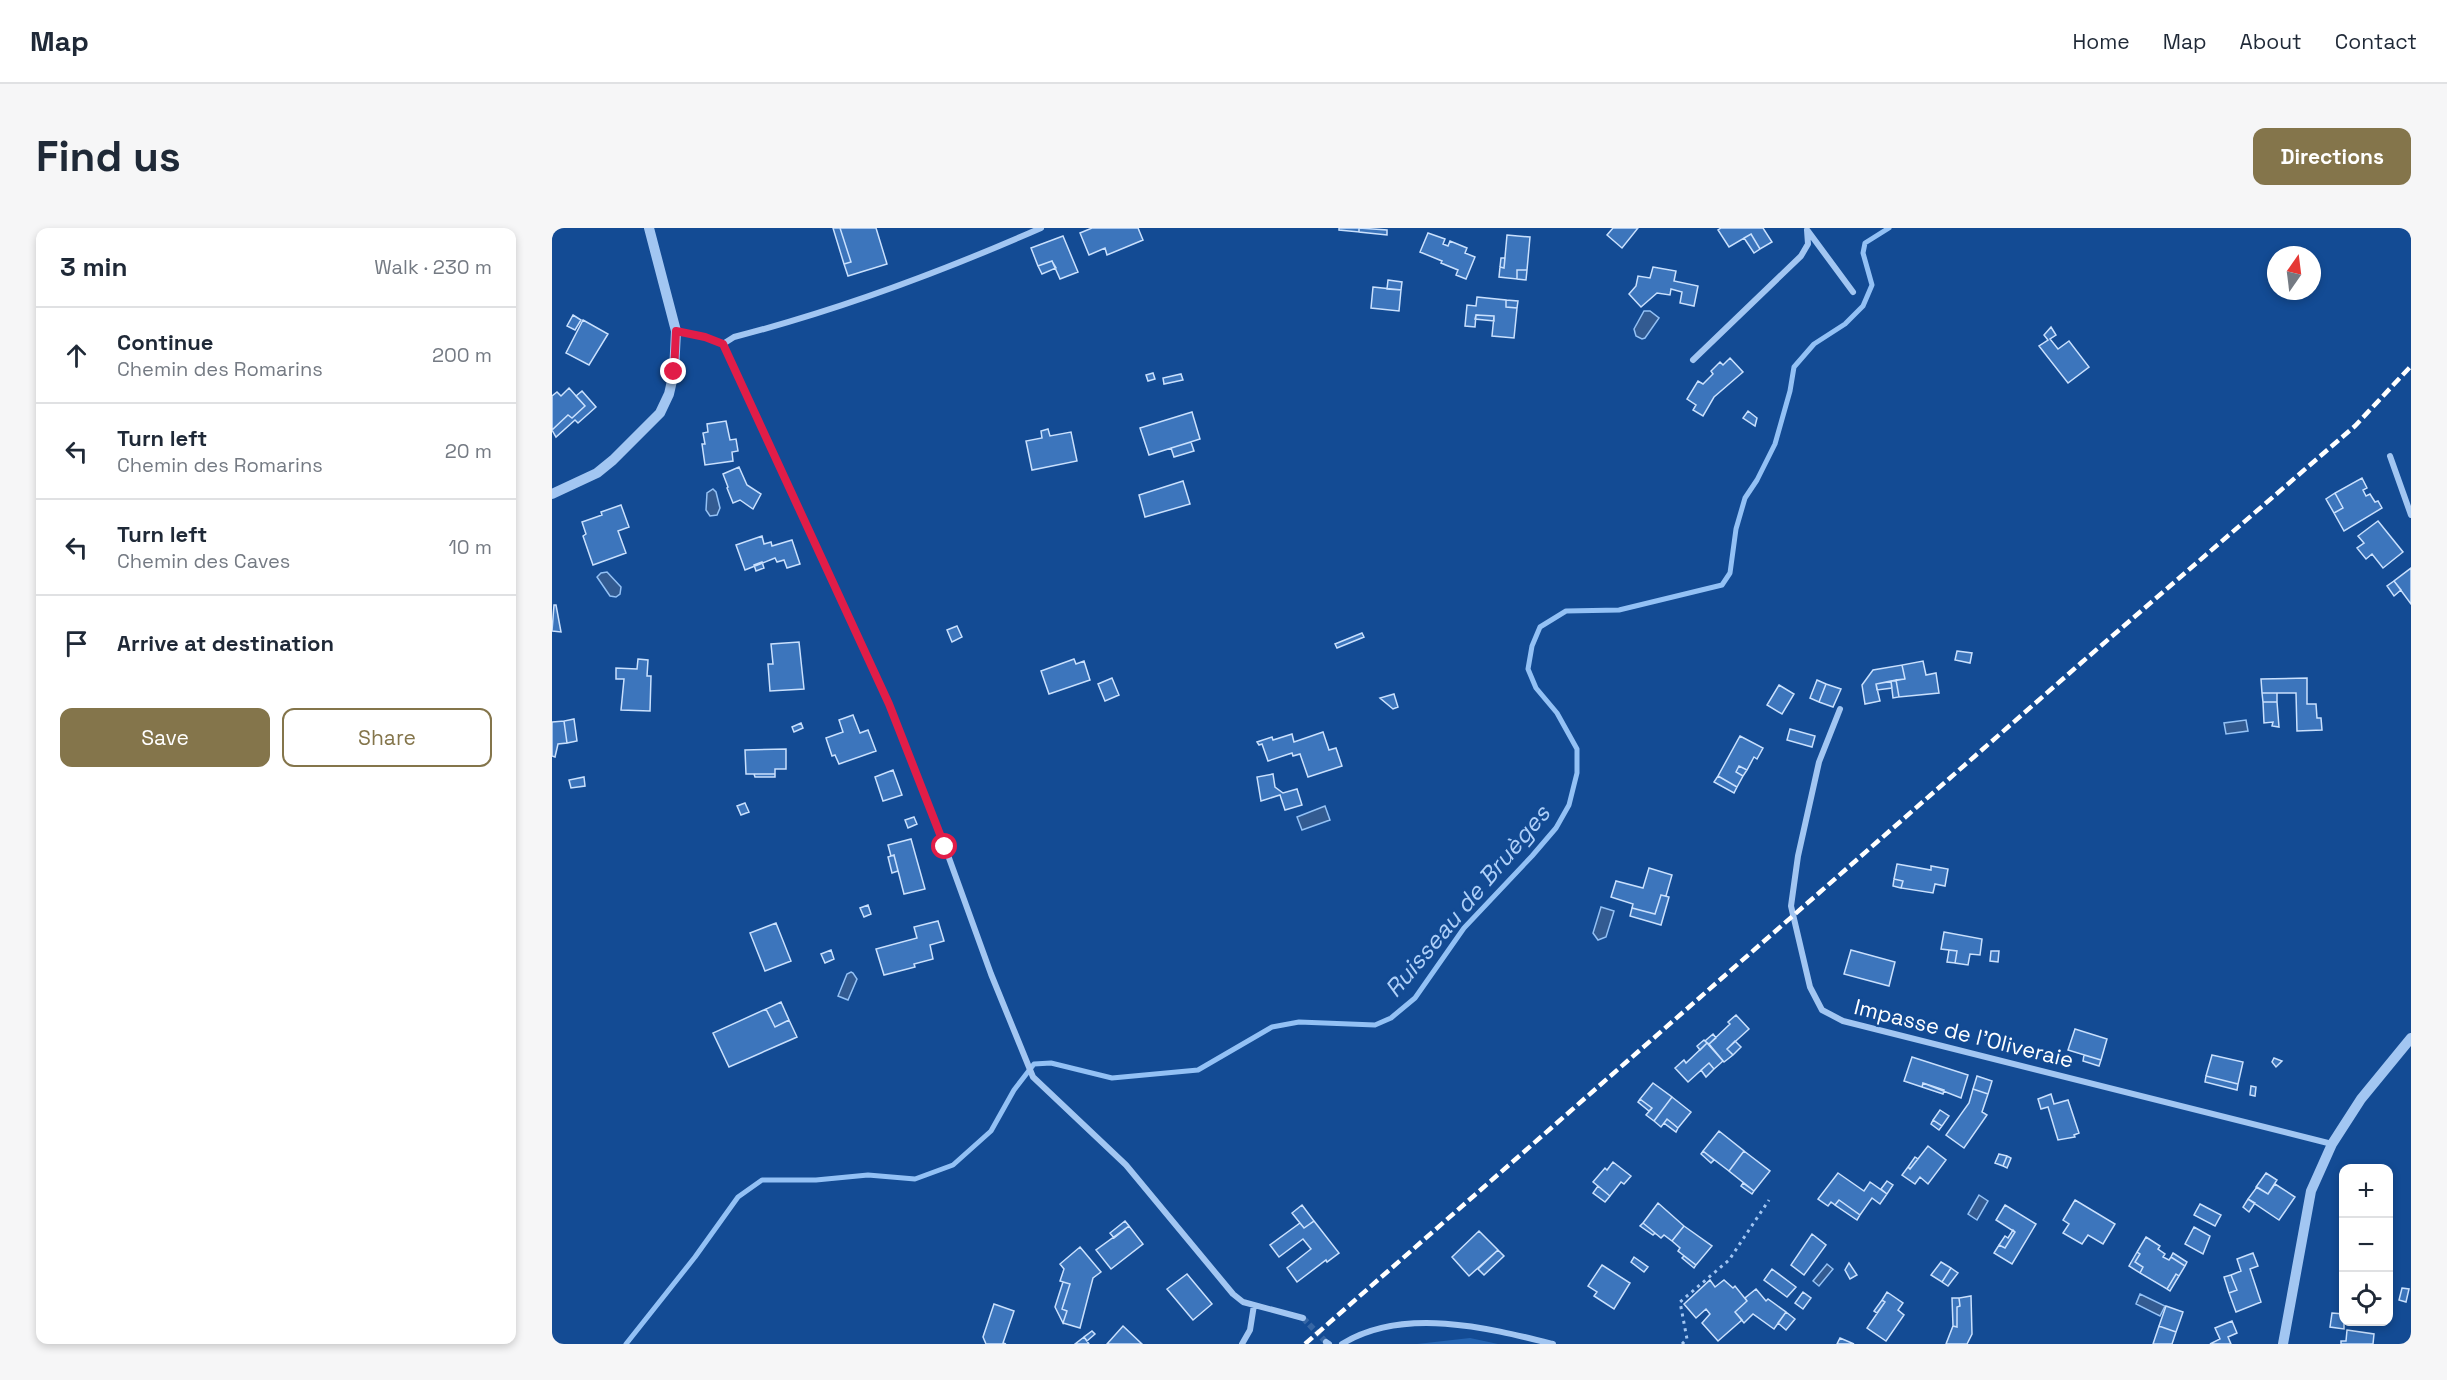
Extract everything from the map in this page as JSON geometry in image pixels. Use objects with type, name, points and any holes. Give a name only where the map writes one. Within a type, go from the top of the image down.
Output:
[{"type":"street","points":[[552,494],[597,473],[629,446],[660,413],[674,372],[676,331],[650,228]]},
{"type":"street","points":[[723,344],[734,337],[845,305],[957,265],[1041,228]]},
{"type":"street","points":[[1807,229],[1853,292]]},
{"type":"street","points":[[1693,360],[1801,256],[1808,244],[1807,229]]},
{"type":"street","points":[[676,331],[705,337],[723,344],[889,704],[991,974],[1033,1077],[1126,1165],[1233,1294],[1243,1302],[1303,1318]]},
{"type":"street","points":[[2390,456],[2411,515]]},
{"type":"street","name":"Impasse de l'Oliveraie","points":[[1840,709],[1819,762],[1798,856],[1791,906],[1810,987],[1822,1010],[1843,1022],[2332,1144]]},
{"type":"street","points":[[2283,1344],[2312,1191],[2332,1144],[2361,1099],[2411,1038]]},
{"type":"street","points":[[1242,1344],[1250,1330],[1254,1305]]},
{"type":"street","points":[[1342,1344],[1357,1335],[1390,1326],[1447,1323],[1492,1329],[1553,1344]]},
{"type":"path","points":[[1682,1344],[1687,1339],[1680,1302],[1729,1260],[1769,1200]]},
{"type":"shaded area","points":[[1644,311],[1650,311],[1659,318],[1642,339],[1636,336],[1634,329]]},
{"type":"shaded area","points":[[713,489],[720,508],[717,515],[710,516],[706,510],[707,493]]},
{"type":"shaded area","points":[[607,572],[621,587],[620,594],[616,597],[610,596],[597,577]]},
{"type":"shaded area","points":[[2246,720],[2248,731],[2226,734],[2224,723]]},
{"type":"shaded area","points":[[1325,806],[1330,820],[1302,830],[1297,817]]},
{"type":"shaded area","points":[[1601,907],[1614,911],[1606,937],[1598,940],[1593,933]]},
{"type":"shaded area","points":[[851,972],[857,979],[848,1000],[838,996],[847,974]]},
{"type":"shaded area","points":[[1979,1195],[1988,1201],[1977,1220],[1968,1214]]},
{"type":"shaded area","points":[[1827,1264],[1833,1269],[1819,1286],[1813,1281]]},
{"type":"shaded area","points":[[2140,1294],[2165,1306],[2160,1316],[2136,1304]]},
{"type":"shaded area","points":[[1470,1338],[1498,1344],[1417,1344]]},
{"type":"building","points":[[833,228],[840,228],[851,262],[844,264]]},
{"type":"building","points":[[840,228],[876,228],[887,264],[848,276],[844,264],[851,262]]},
{"type":"building","points":[[1092,228],[1138,228],[1143,240],[1107,255],[1105,248],[1089,255],[1080,233]]},
{"type":"building","points":[[1339,228],[1359,228],[1359,232],[1339,230]]},
{"type":"building","points":[[1359,228],[1387,230],[1387,235],[1359,232]]},
{"type":"building","points":[[1613,228],[1638,228],[1622,248],[1607,235]]},
{"type":"building","points":[[1721,228],[1763,228],[1772,242],[1760,249],[1751,234],[1729,247],[1718,230]]},
{"type":"building","points":[[1428,233],[1445,239],[1443,244],[1448,246],[1450,241],[1467,248],[1465,253],[1475,257],[1466,279],[1456,275],[1458,270],[1420,252]]},
{"type":"building","points":[[1751,234],[1760,249],[1754,253],[1744,238]]},
{"type":"building","points":[[1507,235],[1530,237],[1527,270],[1517,270],[1517,279],[1499,277],[1500,267],[1504,268]]},
{"type":"building","points":[[1063,236],[1078,272],[1060,279],[1052,261],[1038,266],[1031,248]]},
{"type":"building","points":[[1501,258],[1505,258],[1504,268],[1500,267]]},
{"type":"building","points":[[1052,261],[1056,268],[1042,274],[1038,266]]},
{"type":"building","points":[[1653,267],[1676,271],[1674,281],[1698,286],[1694,306],[1680,303],[1682,292],[1671,289],[1670,295],[1657,293],[1641,307],[1629,294],[1636,286],[1638,276],[1650,278]]},
{"type":"building","points":[[1517,270],[1527,270],[1526,280],[1517,279]]},
{"type":"building","points":[[1388,280],[1402,282],[1401,290],[1387,289]]},
{"type":"building","points":[[1373,287],[1401,290],[1399,311],[1371,308]]},
{"type":"building","points":[[1477,297],[1506,300],[1506,307],[1517,308],[1514,338],[1492,336],[1494,316],[1476,315],[1475,327],[1465,326],[1467,305],[1476,306]]},
{"type":"building","points":[[1506,300],[1518,301],[1517,308],[1506,307]]},
{"type":"building","points":[[573,315],[581,320],[575,330],[567,326]]},
{"type":"building","points":[[1476,315],[1494,316],[1494,321],[1475,319]]},
{"type":"building","points":[[583,320],[608,334],[589,365],[566,353]]},
{"type":"building","points":[[2051,327],[2056,335],[2050,339],[2058,349],[2069,341],[2089,367],[2068,383],[2039,346],[2048,340],[2044,335]]},
{"type":"building","points":[[1730,358],[1743,372],[1714,397],[1703,416],[1693,410],[1696,405],[1687,399],[1698,381],[1703,384],[1720,362],[1723,365]]},
{"type":"building","points":[[1153,373],[1155,379],[1148,381],[1146,375]]},
{"type":"building","points":[[1181,374],[1183,380],[1164,384],[1163,378]]},
{"type":"building","points":[[569,388],[585,406],[572,418],[568,415],[552,430],[552,396],[557,392],[561,396]]},
{"type":"building","points":[[582,391],[596,407],[578,423],[575,420],[556,437],[552,430],[568,415],[572,418],[585,406],[576,396]]},
{"type":"building","points":[[1748,411],[1757,418],[1755,426],[1743,418]]},
{"type":"building","points":[[1192,412],[1200,439],[1149,455],[1140,428]]},
{"type":"building","points":[[726,421],[730,440],[736,439],[738,451],[732,452],[733,461],[705,465],[702,444],[705,444],[703,433],[708,432],[707,424]]},
{"type":"building","points":[[1048,429],[1050,436],[1071,432],[1077,461],[1032,470],[1026,441],[1042,438],[1041,431]]},
{"type":"building","points":[[1191,442],[1194,451],[1174,457],[1171,448]]},
{"type":"building","points":[[739,467],[747,485],[761,494],[753,509],[740,500],[733,503],[727,488],[723,474]]},
{"type":"building","points":[[2362,478],[2367,488],[2363,490],[2366,496],[2370,494],[2382,508],[2344,531],[2334,513],[2343,508],[2335,493]]},
{"type":"building","points":[[1183,481],[1190,504],[1145,517],[1139,495]]},
{"type":"building","points":[[2335,493],[2343,508],[2334,513],[2326,499]]},
{"type":"building","points":[[621,505],[629,527],[618,531],[626,553],[593,565],[583,536],[586,534],[582,522]]},
{"type":"building","points":[[2378,521],[2403,552],[2383,568],[2372,554],[2366,559],[2357,548],[2364,543],[2358,536]]},
{"type":"building","points":[[762,536],[764,544],[771,542],[772,546],[792,540],[800,564],[787,568],[784,560],[777,562],[775,558],[745,570],[736,545]]},
{"type":"building","points":[[762,562],[764,568],[756,571],[754,565]]},
{"type":"building","points":[[2411,568],[2411,604],[2394,581]]},
{"type":"building","points":[[2394,581],[2401,590],[2394,596],[2387,586]]},
{"type":"building","points":[[554,605],[556,605],[561,632],[552,631]]},
{"type":"building","points":[[957,626],[962,637],[952,642],[947,630]]},
{"type":"building","points":[[1362,633],[1364,637],[1337,648],[1335,644]]},
{"type":"building","points":[[799,642],[804,689],[770,691],[768,664],[773,664],[771,644]]},
{"type":"building","points":[[1957,651],[1972,653],[1970,663],[1955,660]]},
{"type":"building","points":[[638,659],[648,660],[647,676],[651,676],[650,711],[621,710],[624,679],[616,679],[616,668],[637,669]]},
{"type":"building","points":[[1074,659],[1076,664],[1084,661],[1090,680],[1049,694],[1041,671]]},
{"type":"building","points":[[1923,661],[1926,675],[1936,673],[1939,693],[1899,697],[1896,680],[1905,679],[1902,665]]},
{"type":"building","points":[[1902,665],[1905,679],[1876,684],[1880,701],[1865,704],[1862,685],[1873,670]]},
{"type":"building","points":[[1112,678],[1119,695],[1105,701],[1098,684]]},
{"type":"building","points":[[2307,678],[2307,704],[2316,704],[2317,718],[2321,718],[2322,730],[2297,731],[2296,693],[2262,693],[2261,679]]},
{"type":"building","points":[[1817,680],[1826,684],[1819,702],[1810,698]]},
{"type":"building","points":[[1896,680],[1899,697],[1893,698],[1891,681]]},
{"type":"building","points":[[1891,681],[1892,688],[1877,690],[1876,684]]},
{"type":"building","points":[[1826,684],[1841,689],[1833,707],[1819,702]]},
{"type":"building","points":[[1779,685],[1794,694],[1782,714],[1767,705]]},
{"type":"building","points":[[2262,693],[2277,693],[2277,702],[2263,702]]},
{"type":"building","points":[[1394,694],[1398,707],[1393,709],[1380,698]]},
{"type":"building","points":[[2263,702],[2277,702],[2279,727],[2272,726],[2273,722],[2264,723]]},
{"type":"building","points":[[853,715],[860,733],[868,730],[876,751],[839,764],[835,755],[832,756],[826,738],[843,732],[839,720]]},
{"type":"building","points":[[574,719],[577,741],[567,743],[564,721]]},
{"type":"building","points":[[564,721],[567,743],[558,744],[555,757],[552,756],[552,722]]},
{"type":"building","points":[[801,723],[803,728],[794,732],[792,727]]},
{"type":"building","points":[[1790,729],[1815,736],[1812,747],[1787,740]]},
{"type":"building","points":[[1323,732],[1329,750],[1336,748],[1342,766],[1308,777],[1300,754],[1293,756],[1292,753],[1268,761],[1262,744],[1259,745],[1257,742],[1292,734],[1294,742]]},
{"type":"building","points":[[1740,736],[1763,748],[1757,759],[1754,757],[1747,770],[1739,766],[1736,772],[1743,776],[1737,787],[1718,776]]},
{"type":"building","points":[[786,749],[786,769],[775,769],[775,774],[746,774],[745,750]]},
{"type":"building","points":[[1739,766],[1747,770],[1743,776],[1736,772]]},
{"type":"building","points":[[893,770],[902,795],[883,801],[875,777]]},
{"type":"building","points":[[754,774],[775,774],[775,777],[755,777]]},
{"type":"building","points":[[1273,774],[1275,787],[1283,793],[1297,789],[1302,805],[1285,810],[1280,795],[1261,801],[1257,777]]},
{"type":"building","points":[[1718,776],[1737,787],[1734,793],[1714,782]]},
{"type":"building","points":[[584,777],[585,786],[571,788],[569,780]]},
{"type":"building","points":[[745,803],[749,812],[741,815],[737,806]]},
{"type":"building","points":[[914,817],[917,824],[908,828],[905,820]]},
{"type":"building","points":[[911,839],[925,889],[904,894],[894,855],[891,856],[888,845]]},
{"type":"building","points":[[894,855],[898,871],[892,873],[888,857]]},
{"type":"building","points":[[1897,864],[1931,870],[1931,866],[1948,869],[1945,886],[1935,884],[1933,893],[1901,888],[1903,881],[1894,879]]},
{"type":"building","points":[[1649,868],[1672,875],[1666,896],[1661,895],[1655,914],[1632,908],[1633,904],[1611,897],[1616,881],[1643,888]]},
{"type":"building","points":[[1894,879],[1903,881],[1901,888],[1893,886]]},
{"type":"building","points":[[1661,895],[1669,897],[1661,925],[1630,916],[1632,908],[1655,914]]},
{"type":"building","points":[[868,905],[871,914],[864,917],[860,908]]},
{"type":"building","points":[[938,921],[944,941],[930,945],[933,959],[914,964],[915,967],[884,975],[876,949],[917,938],[914,927]]},
{"type":"building","points":[[776,923],[791,961],[765,971],[750,933]]},
{"type":"building","points":[[1944,932],[1982,939],[1980,955],[1970,954],[1968,965],[1955,963],[1957,951],[1941,949]]},
{"type":"building","points":[[831,950],[834,959],[825,963],[821,954]]},
{"type":"building","points":[[1851,950],[1895,962],[1889,986],[1844,974]]},
{"type":"building","points":[[1949,950],[1957,951],[1955,963],[1947,962]]},
{"type":"building","points":[[1991,951],[1999,951],[1998,962],[1990,961]]},
{"type":"building","points":[[781,1002],[789,1020],[775,1027],[766,1009]]},
{"type":"building","points":[[766,1009],[775,1027],[789,1020],[797,1037],[729,1067],[713,1033]]},
{"type":"building","points":[[1736,1015],[1749,1029],[1727,1049],[1733,1055],[1724,1062],[1709,1044]]},
{"type":"building","points":[[2075,1029],[2107,1039],[2101,1060],[2068,1050]]},
{"type":"building","points":[[1713,1034],[1716,1038],[1709,1044],[1705,1041]]},
{"type":"building","points":[[1704,1040],[1707,1043],[1700,1050],[1697,1046]]},
{"type":"building","points":[[1735,1041],[1741,1047],[1733,1055],[1727,1049]]},
{"type":"building","points":[[1707,1043],[1723,1061],[1714,1069],[1709,1063],[1688,1082],[1675,1068],[1684,1060],[1686,1063]]},
{"type":"building","points":[[2084,1055],[2101,1060],[2099,1066],[2083,1061]]},
{"type":"building","points":[[2212,1055],[2243,1062],[2238,1084],[2206,1076]]},
{"type":"building","points":[[1912,1057],[1968,1075],[1961,1098],[1923,1083],[1922,1087],[1904,1081]]},
{"type":"building","points":[[2274,1058],[2282,1061],[2276,1067],[2272,1062]]},
{"type":"building","points":[[1709,1063],[1714,1069],[1706,1077],[1701,1070]]},
{"type":"building","points":[[1977,1076],[1992,1081],[1988,1094],[1973,1089]]},
{"type":"building","points":[[2206,1076],[2238,1084],[2237,1090],[2205,1082]]},
{"type":"building","points":[[1653,1083],[1672,1097],[1654,1121],[1646,1115],[1652,1108],[1640,1099]]},
{"type":"building","points":[[1923,1083],[1944,1090],[1943,1094],[1922,1087]]},
{"type":"building","points":[[2251,1086],[2256,1087],[2255,1096],[2250,1095]]},
{"type":"building","points":[[1973,1089],[1988,1094],[1982,1112],[1987,1115],[1964,1148],[1946,1135],[1969,1103]]},
{"type":"building","points":[[2051,1094],[2054,1104],[2068,1100],[2079,1133],[2074,1135],[2075,1137],[2058,1140],[2048,1107],[2041,1109],[2038,1099]]},
{"type":"building","points":[[1672,1097],[1691,1112],[1678,1128],[1667,1119],[1661,1127],[1654,1121]]},
{"type":"building","points":[[1640,1099],[1652,1108],[1649,1111],[1638,1102]]},
{"type":"building","points":[[1940,1110],[1949,1116],[1942,1126],[1933,1120]]},
{"type":"building","points":[[1667,1119],[1678,1128],[1676,1132],[1664,1123]]},
{"type":"building","points":[[1933,1120],[1942,1126],[1939,1130],[1931,1124]]},
{"type":"building","points":[[1719,1131],[1744,1151],[1729,1171],[1703,1151]]},
{"type":"building","points":[[1928,1146],[1946,1160],[1928,1184],[1920,1177],[1915,1184],[1902,1175],[1908,1167],[1910,1169]]},
{"type":"building","points":[[1703,1151],[1714,1160],[1711,1163],[1701,1154]]},
{"type":"building","points":[[1744,1151],[1770,1171],[1754,1191],[1729,1171]]},
{"type":"building","points":[[1999,1154],[2007,1156],[2003,1166],[1995,1163]]},
{"type":"building","points":[[2007,1156],[2011,1158],[2007,1168],[2003,1166]]},
{"type":"building","points":[[1915,1157],[1918,1159],[1910,1169],[1908,1167]]},
{"type":"building","points":[[1613,1162],[1631,1176],[1624,1184],[1621,1182],[1610,1196],[1593,1182]]},
{"type":"building","points":[[1838,1173],[1864,1191],[1870,1182],[1887,1194],[1880,1204],[1872,1198],[1860,1215],[1839,1200],[1835,1205],[1831,1202],[1828,1206],[1818,1199]]},
{"type":"building","points":[[2266,1173],[2277,1180],[2268,1194],[2256,1187]]},
{"type":"building","points":[[1887,1181],[1893,1185],[1887,1194],[1881,1189]]},
{"type":"building","points":[[1743,1183],[1754,1191],[1752,1194],[1741,1186]]},
{"type":"building","points":[[2275,1184],[2295,1197],[2279,1220],[2248,1199],[2257,1187],[2268,1194]]},
{"type":"building","points":[[1598,1186],[1610,1196],[1605,1202],[1593,1193]]},
{"type":"building","points":[[2248,1199],[2255,1203],[2249,1212],[2243,1207]]},
{"type":"building","points":[[1839,1200],[1860,1215],[1857,1220],[1835,1205]]},
{"type":"building","points":[[2075,1200],[2115,1224],[2103,1244],[2088,1235],[2082,1244],[2063,1233],[2069,1224],[2063,1220]]},
{"type":"building","points":[[1658,1203],[1684,1226],[1672,1241],[1664,1235],[1661,1238],[1643,1223]]},
{"type":"building","points":[[2200,1204],[2221,1215],[2215,1226],[2194,1215]]},
{"type":"building","points":[[1302,1205],[1314,1221],[1304,1228],[1292,1213]]},
{"type":"building","points":[[2005,1205],[2036,1224],[2012,1264],[1994,1253],[1999,1245],[2005,1248],[2015,1232],[1996,1220]]},
{"type":"building","points":[[1125,1221],[1129,1226],[1114,1238],[1110,1233]]},
{"type":"building","points":[[1314,1221],[1339,1253],[1297,1282],[1287,1268],[1311,1249],[1303,1239],[1279,1257],[1270,1245],[1300,1223],[1304,1228]]},
{"type":"building","points":[[1643,1223],[1655,1233],[1653,1235],[1640,1226]]},
{"type":"building","points":[[1129,1226],[1143,1244],[1111,1269],[1096,1250]]},
{"type":"building","points":[[1684,1226],[1712,1246],[1696,1265],[1678,1251],[1680,1248],[1672,1241]]},
{"type":"building","points":[[2194,1227],[2210,1236],[2203,1254],[2185,1244]]},
{"type":"building","points":[[2013,1230],[2015,1232],[2005,1248],[1999,1245],[2005,1236],[2008,1238]]},
{"type":"building","points":[[1479,1231],[1498,1250],[1469,1276],[1452,1257]]},
{"type":"building","points":[[1812,1234],[1826,1245],[1804,1275],[1791,1265]]},
{"type":"building","points":[[2146,1237],[2160,1246],[2158,1249],[2165,1254],[2163,1257],[2169,1260],[2171,1257],[2185,1266],[2179,1276],[2176,1274],[2167,1289],[2140,1273],[2143,1267],[2135,1262],[2140,1254],[2137,1252]]},
{"type":"building","points":[[1080,1247],[1101,1272],[1093,1278],[1080,1328],[1063,1323],[1067,1311],[1062,1309],[1070,1284],[1060,1281],[1064,1269],[1060,1264]]},
{"type":"building","points":[[1498,1250],[1504,1256],[1484,1275],[1478,1269]]},
{"type":"building","points":[[2137,1252],[2140,1254],[2135,1262],[2143,1267],[2140,1273],[2129,1266]]},
{"type":"building","points":[[2173,1253],[2187,1262],[2185,1266],[2171,1257]]},
{"type":"building","points":[[2253,1253],[2258,1266],[2250,1269],[2261,1302],[2236,1312],[2229,1293],[2237,1290],[2231,1275],[2241,1271],[2237,1259]]},
{"type":"building","points":[[1684,1256],[1696,1265],[1694,1268],[1682,1258]]},
{"type":"building","points":[[1634,1257],[1648,1267],[1644,1272],[1631,1262]]},
{"type":"building","points":[[1941,1262],[1951,1268],[1942,1282],[1931,1275]]},
{"type":"building","points":[[1849,1263],[1857,1275],[1850,1279],[1845,1270]]},
{"type":"building","points":[[1602,1265],[1630,1283],[1614,1309],[1594,1296],[1597,1292],[1588,1286]]},
{"type":"building","points":[[1951,1268],[1958,1273],[1948,1286],[1942,1282]]},
{"type":"building","points":[[1772,1269],[1796,1287],[1787,1297],[1764,1280]]},
{"type":"building","points":[[1187,1274],[1212,1304],[1193,1320],[1167,1289]]},
{"type":"building","points":[[2176,1274],[2179,1276],[2170,1291],[2167,1289]]},
{"type":"building","points":[[2231,1275],[2237,1290],[2229,1293],[2224,1277]]},
{"type":"building","points":[[1710,1280],[1715,1287],[1724,1280],[1733,1288],[1735,1286],[1747,1301],[1735,1312],[1742,1320],[1718,1341],[1702,1323],[1710,1314],[1706,1309],[1696,1318],[1684,1304]]},
{"type":"building","points":[[1063,1282],[1070,1284],[1062,1309],[1067,1311],[1063,1323],[1055,1307]]},
{"type":"building","points":[[2402,1288],[2409,1289],[2406,1302],[2399,1300]]},
{"type":"building","points":[[1756,1289],[1766,1301],[1768,1299],[1786,1312],[1774,1329],[1753,1314],[1744,1323],[1735,1312],[1747,1301],[1745,1298]]},
{"type":"building","points":[[1803,1292],[1811,1298],[1803,1309],[1795,1303]]},
{"type":"building","points":[[1887,1292],[1903,1303],[1898,1310],[1904,1315],[1886,1341],[1867,1328],[1885,1302],[1882,1300]]},
{"type":"building","points":[[1971,1296],[1972,1334],[1967,1344],[1946,1344],[1953,1326],[1957,1327],[1959,1298]]},
{"type":"building","points":[[1952,1298],[1959,1298],[1957,1327],[1953,1326]]},
{"type":"building","points":[[1882,1300],[1885,1302],[1877,1313],[1874,1311]]},
{"type":"building","points":[[994,1304],[1014,1311],[1003,1343],[1006,1344],[986,1344],[983,1337]]},
{"type":"building","points":[[2166,1306],[2183,1312],[2176,1332],[2159,1326]]},
{"type":"building","points":[[1786,1312],[1795,1319],[1786,1330],[1778,1323]]},
{"type":"building","points":[[2332,1313],[2339,1314],[2339,1326],[2344,1326],[2344,1329],[2330,1327]]},
{"type":"building","points":[[2232,1321],[2237,1333],[2228,1337],[2231,1344],[2210,1344],[2220,1339],[2215,1328]]},
{"type":"building","points":[[1123,1326],[1142,1344],[1107,1344]]},
{"type":"building","points":[[2159,1326],[2176,1332],[2172,1344],[2153,1344]]},
{"type":"building","points":[[2347,1330],[2374,1334],[2373,1344],[2341,1344],[2341,1341],[2346,1341]]},
{"type":"building","points":[[1092,1331],[1095,1334],[1087,1341],[1084,1337]]},
{"type":"building","points":[[1084,1337],[1089,1344],[1075,1344]]},
{"type":"building","points":[[1840,1338],[1854,1344],[1837,1344]]},
{"type":"waterway","name":"Ruisseau de Bruèges","points":[[626,1344],[695,1257],[738,1197],[762,1180],[816,1180],[868,1175],[915,1179],[953,1165],[991,1131],[1014,1090],[1034,1064],[1051,1063],[1112,1078],[1198,1070],[1272,1027],[1299,1022],[1375,1025],[1391,1018],[1415,998],[1464,928],[1556,828],[1569,805],[1577,773],[1577,749],[1557,713],[1536,688],[1528,669],[1532,646],[1540,627],[1566,611],[1619,610],[1722,585],[1730,573],[1736,529],[1745,498],[1775,444],[1790,391],[1794,367],[1814,344],[1845,324],[1863,306],[1872,285],[1863,253],[1865,243],[1889,228]]},
{"type":"tunnel","points":[[1303,1318],[1326,1342]]},
{"type":"railway","points":[[1305,1344],[2081,663],[2355,426],[2411,366]]},
{"type":"route","points":[[674,372],[677,350],[676,331],[705,337],[723,344],[889,704],[945,847]]}]
